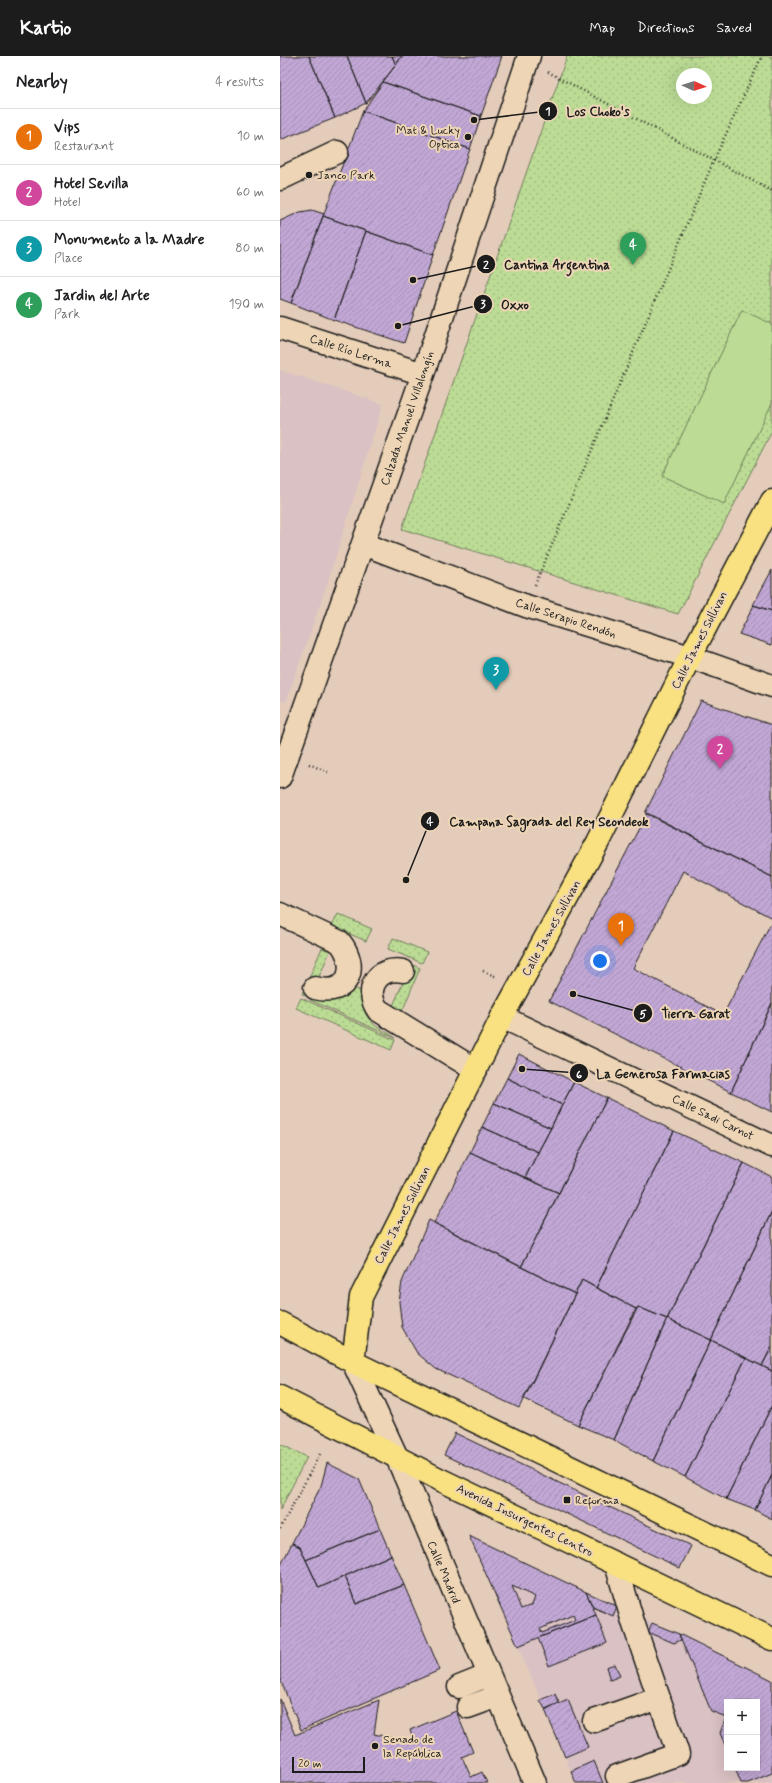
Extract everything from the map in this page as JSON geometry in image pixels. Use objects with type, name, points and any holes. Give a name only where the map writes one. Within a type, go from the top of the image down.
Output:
[{"type":"main road","name":"Calle James Sullivan","points":[[353,1362],[361,1297],[502,1017],[598,842],[690,657],[772,501]]},
{"type":"main road","points":[[280,1323],[353,1362],[772,1565]]},
{"type":"main road","name":"Avenida Insurgentes Centro","points":[[280,1397],[396,1455],[439,1479],[772,1639]]},
{"type":"street","name":"Calzada Manuel Villalongín","points":[[280,777],[287,735],[363,544],[423,374],[528,59]]},
{"type":"street","points":[[280,179],[337,152]]},
{"type":"street","name":"Calle Río Lerma","points":[[280,328],[423,374]]},
{"type":"street","name":"Calle Serapio Rendón","points":[[363,544],[526,606],[690,657],[772,686]]},
{"type":"street","points":[[280,914],[340,942],[347,950],[351,963],[349,975],[342,985],[332,990],[315,988]]},
{"type":"street","points":[[403,971],[387,970],[378,977],[372,986],[371,996],[378,1010],[476,1070]]},
{"type":"street","name":"Calle Sadi Carnot","points":[[502,1017],[772,1146]]},
{"type":"street","name":"Calle Madrid","points":[[353,1362],[396,1455],[535,1783]]},
{"type":"street","points":[[616,1564],[678,1754],[618,1776]]},
{"type":"street","points":[[459,1687],[488,1675]]},
{"type":"street","points":[[468,1707],[498,1696]]},
{"type":"street","points":[[594,1721],[659,1698]]},
{"type":"path","points":[[526,606],[714,160],[762,56]]},
{"type":"path","points":[[528,59],[772,191]]},
{"type":"path","points":[[280,1529],[320,1454]]},
{"type":"shaded area","points":[[280,370],[383,404],[328,581],[286,702],[280,700]]},
{"type":"shaded area","points":[[469,1536],[772,1680],[772,1783],[576,1783],[518,1646]]},
{"type":"green space","points":[[567,56],[772,56],[772,431],[678,614],[402,529]]},
{"type":"green space","points":[[742,310],[772,324],[772,403],[724,504],[662,476]]},
{"type":"green space","points":[[338,914],[372,929],[366,941],[332,926]]},
{"type":"green space","points":[[393,938],[427,952],[422,963],[388,949]]},
{"type":"green space","points":[[322,948],[330,951],[310,998],[302,994]]},
{"type":"green space","points":[[411,964],[420,968],[402,1012],[392,1008]]},
{"type":"green space","points":[[353,988],[361,991],[363,1008],[368,1018],[382,1030],[395,1038],[310,1000],[333,998]]},
{"type":"green space","points":[[301,998],[395,1040],[391,1050],[296,1008]]},
{"type":"green space","points":[[280,1444],[307,1457],[280,1510]]},
{"type":"building","points":[[280,56],[309,56],[335,118],[280,140]]},
{"type":"building","points":[[309,56],[347,56],[366,103],[335,118]]},
{"type":"building","points":[[347,56],[392,56],[396,65],[366,103]]},
{"type":"building","points":[[392,56],[402,56],[396,65]]},
{"type":"building","points":[[402,56],[502,56],[481,116],[383,82]]},
{"type":"building","points":[[383,82],[481,116],[470,149],[363,111]]},
{"type":"building","points":[[363,111],[470,149],[433,255],[323,216]]},
{"type":"building","points":[[312,210],[324,214],[291,303],[280,299],[280,221],[300,212]]},
{"type":"building","points":[[323,216],[366,231],[334,320],[291,303]]},
{"type":"building","points":[[366,231],[433,255],[404,343],[334,320]]},
{"type":"building","points":[[772,570],[772,611],[753,605]]},
{"type":"building","points":[[754,605],[772,611],[772,645],[739,634]]},
{"type":"building","points":[[701,701],[772,725],[772,877],[645,813]]},
{"type":"building","points":[[647,813],[772,877],[772,918],[683,871],[633,968],[723,1015],[772,921],[772,1003],[731,1092],[549,1001]]},
{"type":"building","points":[[772,1003],[772,1112],[731,1092]]},
{"type":"building","points":[[519,1054],[574,1082],[562,1105],[507,1078]]},
{"type":"building","points":[[507,1078],[562,1105],[551,1128],[494,1103]]},
{"type":"building","points":[[574,1082],[607,1098],[559,1193],[525,1178]]},
{"type":"building","points":[[607,1098],[674,1131],[596,1288],[582,1280],[575,1294],[521,1267]]},
{"type":"building","points":[[494,1103],[551,1128],[538,1152],[482,1127]]},
{"type":"building","points":[[482,1127],[538,1152],[525,1178],[470,1152]]},
{"type":"building","points":[[674,1131],[744,1163],[667,1319],[638,1307],[636,1309],[596,1288]]},
{"type":"building","points":[[470,1152],[559,1193],[521,1267],[434,1223]]},
{"type":"building","points":[[744,1163],[772,1177],[772,1211],[711,1340],[667,1319]]},
{"type":"building","points":[[772,1211],[772,1346],[762,1366],[711,1340]]},
{"type":"building","points":[[429,1220],[575,1294],[519,1408],[436,1369],[417,1353],[402,1327],[399,1302],[402,1282]]},
{"type":"building","points":[[582,1280],[636,1309],[578,1425],[524,1399]]},
{"type":"building","points":[[638,1307],[667,1319],[614,1440],[578,1425]]},
{"type":"building","points":[[667,1319],[711,1340],[653,1461],[614,1440]]},
{"type":"building","points":[[711,1340],[746,1358],[685,1477],[653,1461]]},
{"type":"building","points":[[772,1346],[772,1371],[762,1366]]},
{"type":"building","points":[[746,1358],[772,1371],[772,1405],[726,1499],[685,1477]]},
{"type":"building","points":[[772,1405],[772,1475],[755,1510],[726,1499]]},
{"type":"building","points":[[455,1433],[691,1546],[680,1568],[444,1455]]},
{"type":"building","points":[[327,1463],[359,1479],[380,1529],[306,1560],[300,1547],[292,1543],[321,1486]]},
{"type":"building","points":[[772,1475],[772,1519],[755,1510]]},
{"type":"building","points":[[380,1529],[391,1555],[319,1588],[306,1560]]},
{"type":"building","points":[[469,1536],[586,1592],[596,1615],[518,1646]],"holes":[[[512,1586],[535,1597],[532,1605],[521,1609]],[[573,1615],[575,1620],[542,1633],[540,1629]]]},
{"type":"building","points":[[292,1543],[300,1547],[319,1588],[345,1576],[356,1604],[404,1585],[440,1670],[301,1730],[280,1679],[280,1567]]},
{"type":"building","points":[[391,1555],[404,1585],[356,1604],[345,1576]]},
{"type":"building","points":[[586,1592],[617,1606],[613,1616],[593,1607]]},
{"type":"building","points":[[596,1615],[607,1643],[549,1666],[538,1638]]},
{"type":"building","points":[[652,1623],[679,1634],[681,1640],[674,1643],[648,1632]]},
{"type":"building","points":[[679,1634],[772,1680],[772,1773],[748,1783],[741,1783],[736,1771],[760,1771],[760,1699],[724,1699],[724,1716],[711,1711]]},
{"type":"building","points":[[615,1664],[620,1676],[610,1680],[606,1667]]},
{"type":"building","points":[[555,1694],[559,1703],[545,1709],[540,1700]]},
{"type":"building","name":"Senado de la República","points":[[280,1699],[295,1735],[379,1700],[374,1734],[406,1741],[413,1738],[410,1730],[456,1711],[473,1752],[462,1757],[471,1777],[482,1772],[487,1783],[280,1783]]},
{"type":"building","points":[[568,1700],[588,1747],[565,1757],[545,1710]]},
{"type":"building","points":[[724,1722],[724,1743],[720,1733]]},
{"type":"building","points":[[594,1761],[603,1783],[576,1783],[571,1771]]},
{"type":"place","name":"Los Choko's","points":[[474,120]]},
{"type":"place","name":"Mat & Lucky Optica","points":[[468,137]]},
{"type":"place","name":"Janco Park","points":[[309,175]]},
{"type":"place","name":"Jardin del Arte","points":[[633,265]]},
{"type":"place","name":"Cantina Argentina","points":[[413,280]]},
{"type":"place","name":"Oxxo","points":[[398,326]]},
{"type":"place","name":"Monumento a la Madre","points":[[496,690]]},
{"type":"place","name":"Hotel Sevilla","points":[[720,769]]},
{"type":"place","name":"Campana Sagrada del Rey Seondeok","points":[[406,880]]},
{"type":"place","name":"Vips","points":[[621,946]]},
{"type":"place","name":"Tierra Garat","points":[[573,994]]},
{"type":"place","name":"La Generosa Farmacias","points":[[522,1069]]},
{"type":"place","name":"Reforma","points":[[567,1500]]},
{"type":"place","name":"Senado de la República","points":[[375,1746]]}]
